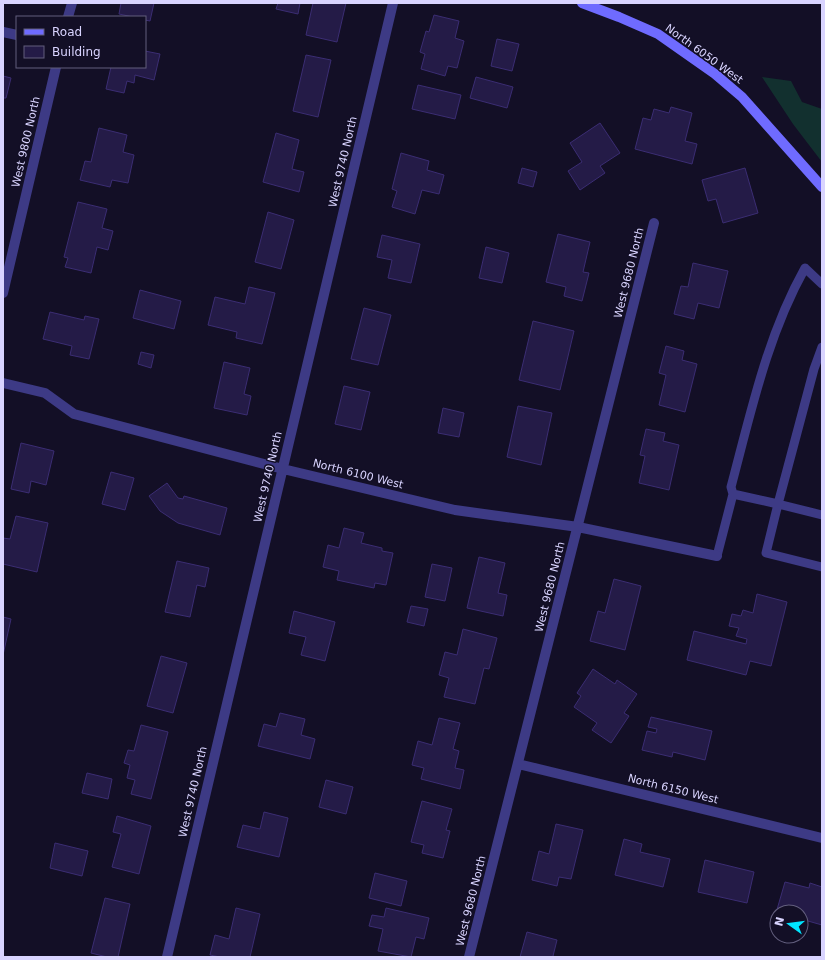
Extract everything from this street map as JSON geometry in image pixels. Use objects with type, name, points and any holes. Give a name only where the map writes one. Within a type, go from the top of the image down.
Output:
[{"type":"street","points":[[68,16],[72,3]]},
{"type":"street","name":"West 9740 North","points":[[167,957],[393,3]]},
{"type":"street","name":"North 6050 West","points":[[583,3],[658,34],[715,74],[742,97],[822,188]]},
{"type":"street","points":[[3,32],[16,35]]},
{"type":"street","name":"West 9800 North","points":[[3,293],[56,68]]},
{"type":"street","name":"West 9680 North","points":[[469,957],[654,223]]},
{"type":"street","name":"North 6100 West","points":[[3,383],[46,393],[74,414],[282,469],[456,510],[578,526],[717,556]]},
{"type":"street","name":"North 6150 West","points":[[518,764],[822,838]]},
{"type":"lane","points":[[717,556],[733,494],[731,487],[765,358],[794,287],[805,268],[822,284]]},
{"type":"lane","points":[[822,347],[814,369],[766,553],[822,567]]},
{"type":"lane","points":[[733,494],[822,515]]},
{"type":"green space","points":[[762,77],[791,81],[802,102],[822,109],[822,162],[793,124]]},
{"type":"building","points":[[121,3],[154,3],[150,21],[146,20],[146,16],[128,16],[119,14]]},
{"type":"building","points":[[278,3],[300,3],[298,14],[276,9]]},
{"type":"building","points":[[313,3],[346,3],[337,42],[306,35]]},
{"type":"building","points":[[434,15],[459,21],[455,38],[464,41],[457,68],[448,66],[445,76],[421,69],[425,54],[420,52],[426,31],[429,32]]},
{"type":"building","points":[[497,39],[519,44],[512,71],[491,66]]},
{"type":"building","points":[[146,51],[160,54],[154,80],[135,75],[134,83],[127,81],[124,93],[106,89],[111,68],[146,68]]},
{"type":"building","points":[[306,55],[331,60],[318,117],[293,111]]},
{"type":"building","points":[[3,76],[11,78],[6,98],[3,98]]},
{"type":"building","points":[[476,77],[513,87],[507,108],[470,98]]},
{"type":"building","points":[[418,85],[461,95],[455,119],[412,109]]},
{"type":"building","points":[[671,107],[692,113],[685,141],[697,144],[692,164],[635,149],[643,118],[651,120],[654,109],[669,113]]},
{"type":"building","points":[[600,123],[620,153],[600,166],[605,173],[580,190],[568,171],[582,162],[570,143]]},
{"type":"building","points":[[99,128],[127,135],[123,152],[134,155],[128,183],[112,180],[110,187],[80,180],[85,161],[91,162]]},
{"type":"building","points":[[276,133],[299,140],[292,169],[304,172],[299,192],[263,182]]},
{"type":"building","points":[[401,153],[429,161],[427,170],[444,175],[439,194],[422,190],[415,214],[392,207],[397,191],[392,189]]},
{"type":"building","points":[[522,168],[537,172],[533,187],[518,183]]},
{"type":"building","points":[[745,168],[758,213],[723,223],[716,199],[708,201],[702,180]]},
{"type":"building","points":[[78,202],[107,209],[102,228],[113,231],[108,250],[97,247],[91,273],[65,267],[68,258],[64,257]]},
{"type":"building","points":[[268,212],[294,220],[281,269],[255,262]]},
{"type":"building","points":[[558,234],[590,242],[583,272],[589,273],[582,301],[564,296],[566,287],[546,282]]},
{"type":"building","points":[[382,235],[420,244],[411,283],[388,278],[392,260],[377,257]]},
{"type":"building","points":[[486,247],[509,253],[502,283],[479,278]]},
{"type":"building","points":[[693,263],[728,271],[719,308],[698,303],[694,319],[674,314],[681,286],[688,287]]},
{"type":"building","points":[[249,287],[275,293],[262,344],[236,338],[237,332],[208,325],[215,297],[245,304]]},
{"type":"building","points":[[140,290],[181,301],[174,329],[133,318]]},
{"type":"building","points":[[364,308],[391,315],[378,365],[351,359]]},
{"type":"building","points":[[50,312],[84,320],[85,316],[99,319],[89,359],[70,355],[72,346],[43,339]]},
{"type":"building","points":[[533,321],[574,331],[560,390],[519,380]]},
{"type":"building","points":[[666,346],[684,351],[682,360],[697,364],[685,412],[659,405],[666,375],[659,373]]},
{"type":"building","points":[[141,352],[154,355],[151,368],[138,364]]},
{"type":"building","points":[[224,362],[250,368],[244,394],[251,396],[247,415],[214,408]]},
{"type":"building","points":[[344,386],[370,392],[361,430],[335,424]]},
{"type":"building","points":[[518,406],[552,413],[541,465],[507,457]]},
{"type":"building","points":[[443,408],[464,413],[459,437],[438,433]]},
{"type":"building","points":[[646,429],[665,433],[663,441],[679,445],[669,490],[639,483],[645,456],[640,455]]},
{"type":"building","points":[[21,443],[54,451],[46,485],[31,481],[29,493],[11,489]]},
{"type":"building","points":[[111,472],[134,478],[125,510],[102,504]]},
{"type":"building","points":[[167,483],[178,498],[183,499],[184,496],[227,508],[220,535],[178,523],[160,511],[149,496]]},
{"type":"building","points":[[16,516],[48,523],[37,572],[3,564],[3,538],[10,539]]},
{"type":"building","points":[[344,528],[364,533],[361,543],[382,548],[382,551],[393,553],[386,585],[375,583],[374,588],[337,580],[339,571],[323,567],[328,545],[339,548]]},
{"type":"building","points":[[479,557],[505,563],[498,593],[507,595],[503,616],[467,608]]},
{"type":"building","points":[[177,561],[209,568],[205,587],[197,585],[190,617],[165,612]]},
{"type":"building","points":[[432,564],[452,568],[445,601],[425,597]]},
{"type":"building","points":[[614,579],[641,586],[625,650],[590,641],[598,611],[605,613]]},
{"type":"building","points":[[757,594],[787,602],[771,666],[750,661],[746,675],[687,660],[694,631],[746,644],[747,639],[736,636],[739,628],[729,626],[732,614],[741,616],[743,610],[753,613]]},
{"type":"building","points":[[411,606],[428,609],[424,626],[407,622]]},
{"type":"building","points":[[294,611],[335,622],[325,661],[301,655],[306,637],[289,633]]},
{"type":"building","points":[[3,617],[11,619],[3,655]]},
{"type":"building","points":[[463,629],[497,638],[489,669],[484,668],[475,704],[444,697],[449,678],[439,675],[445,652],[457,655]]},
{"type":"building","points":[[161,656],[187,663],[173,713],[147,706]]},
{"type":"building","points":[[593,669],[615,684],[617,680],[637,694],[624,713],[629,716],[611,743],[592,730],[597,723],[574,707],[581,696],[577,693]]},
{"type":"building","points":[[280,713],[305,719],[301,735],[315,739],[310,759],[258,746],[264,724],[276,727]]},
{"type":"building","points":[[651,717],[712,731],[705,760],[673,752],[672,757],[642,750],[647,731],[656,733],[657,729],[648,727]]},
{"type":"building","points":[[439,718],[460,723],[453,749],[459,751],[455,768],[464,770],[460,789],[421,779],[424,768],[412,765],[418,741],[432,745]]},
{"type":"building","points":[[141,725],[168,732],[151,799],[131,794],[135,780],[127,778],[130,765],[124,763],[128,750],[134,751]]},
{"type":"building","points":[[87,773],[112,779],[108,799],[82,793]]},
{"type":"building","points":[[326,780],[353,787],[346,814],[319,807]]},
{"type":"building","points":[[422,801],[452,809],[446,830],[450,831],[443,858],[422,853],[424,845],[411,842]]},
{"type":"building","points":[[264,812],[288,818],[279,857],[237,847],[243,825],[260,829]]},
{"type":"building","points":[[117,816],[151,826],[139,874],[112,867],[121,834],[113,832]]},
{"type":"building","points":[[556,824],[583,830],[571,879],[559,877],[557,886],[532,880],[539,851],[549,854]]},
{"type":"building","points":[[624,839],[642,844],[640,852],[670,859],[663,887],[615,875]]},
{"type":"building","points":[[55,843],[88,851],[82,876],[50,868]]},
{"type":"building","points":[[705,860],[754,872],[747,903],[698,892]]},
{"type":"building","points":[[375,873],[407,881],[401,906],[369,898]]},
{"type":"building","points":[[785,882],[809,888],[810,883],[822,887],[822,925],[809,921],[809,904],[779,904]]},
{"type":"building","points":[[105,898],[130,904],[118,957],[107,957],[91,953]]},
{"type":"building","points":[[236,908],[260,914],[250,957],[220,957],[210,955],[215,935],[229,939]]},
{"type":"building","points":[[386,908],[429,918],[424,939],[416,937],[411,957],[378,951],[383,929],[369,926],[372,915],[384,917]]},
{"type":"building","points":[[527,932],[557,940],[553,956],[555,957],[520,957]]}]
